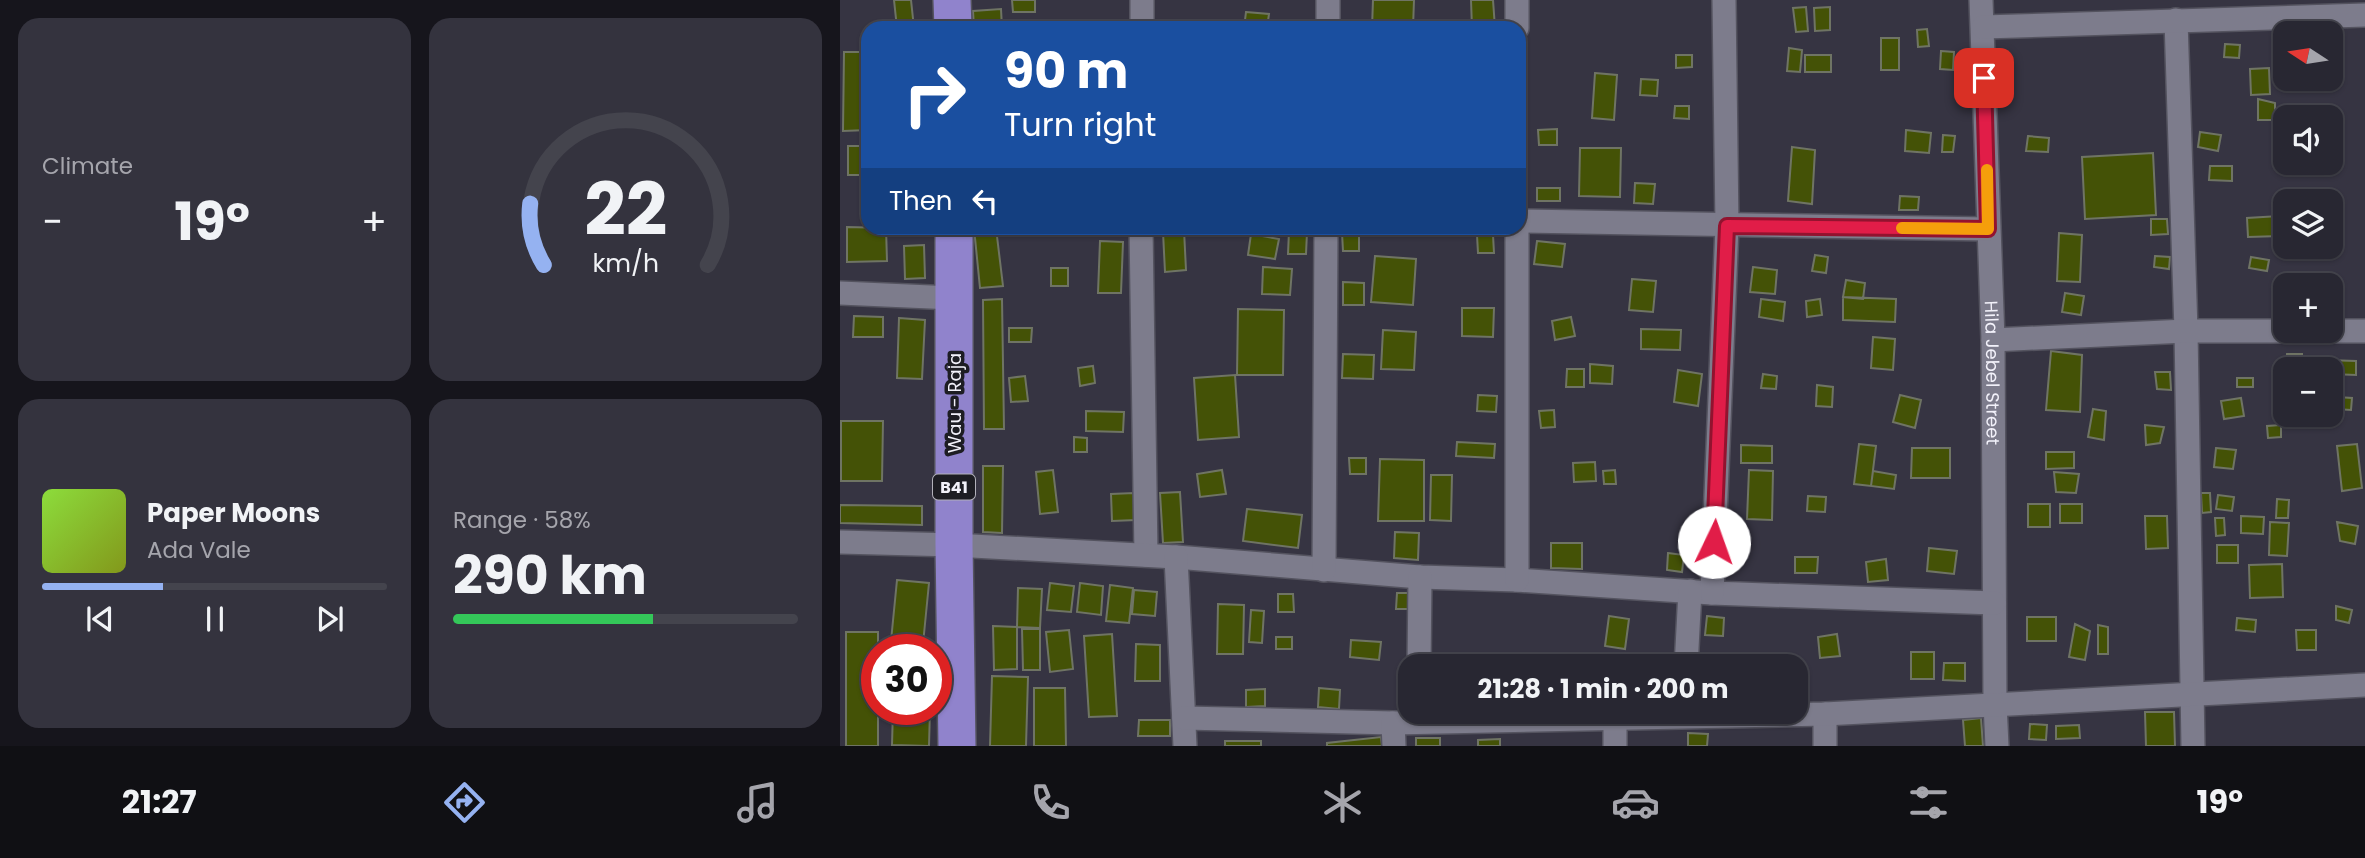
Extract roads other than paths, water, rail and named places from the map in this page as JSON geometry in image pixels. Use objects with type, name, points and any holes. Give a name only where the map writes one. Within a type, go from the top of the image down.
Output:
[{"type":"main road","points":[[952,0],[953,21]]},
{"type":"main road","name":"Wau - Raja","points":[[954,235],[957,746]]},
{"type":"street","points":[[1142,0],[1142,21]]},
{"type":"street","points":[[1328,0],[1328,21]]},
{"type":"street","points":[[1517,0],[1517,21]]},
{"type":"street","points":[[1689,654],[1701,592],[1727,226],[1724,0]]},
{"type":"street","name":"Hila Jebel Street","points":[[1981,0],[1993,340],[1997,746]]},
{"type":"street","points":[[1983,27],[2365,15]]},
{"type":"street","points":[[2176,20],[2186,331],[2193,746]]},
{"type":"street","points":[[1526,221],[1988,229]]},
{"type":"street","points":[[1141,235],[1146,555]]},
{"type":"street","points":[[1324,570],[1326,235]]},
{"type":"street","points":[[1517,235],[1517,580]]},
{"type":"street","points":[[840,293],[953,298]]},
{"type":"street","points":[[1993,340],[2186,331],[2273,331]]},
{"type":"street","points":[[2343,331],[2365,331]]},
{"type":"street","points":[[840,542],[1146,555],[1420,577],[1517,580],[1701,592],[1994,603]]},
{"type":"street","points":[[1177,557],[1185,746]]},
{"type":"street","points":[[1419,654],[1420,577]]},
{"type":"street","points":[[1808,714],[2365,685]]},
{"type":"street","points":[[1825,714],[1825,746]]},
{"type":"street","points":[[1184,718],[1398,722]]},
{"type":"street","points":[[1393,723],[1394,746]]},
{"type":"street","points":[[1615,724],[1615,746]]}]
